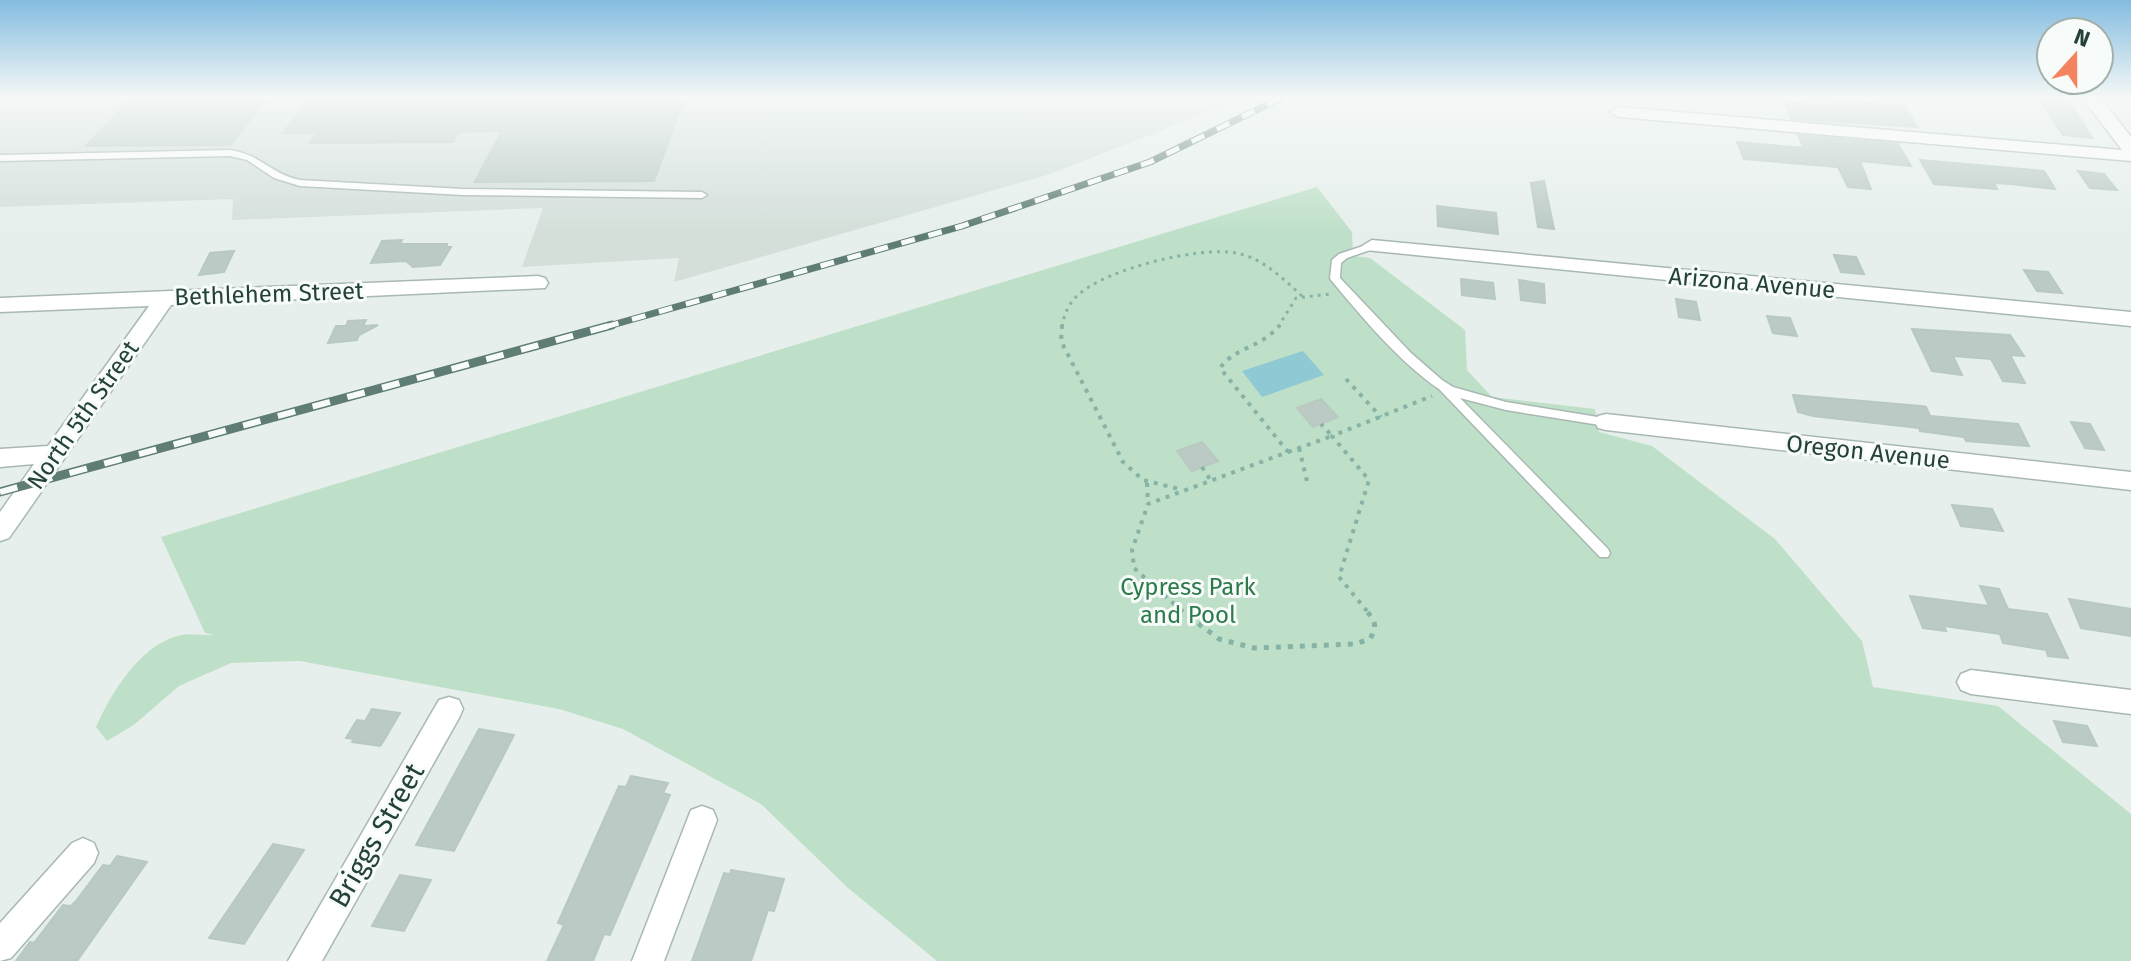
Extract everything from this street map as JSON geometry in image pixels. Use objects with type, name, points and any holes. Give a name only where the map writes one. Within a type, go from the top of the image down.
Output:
[{"type":"street","points":[[1955,141],[2131,156]]},
{"type":"street","name":"Arizona Avenue","points":[[1372,246],[2131,319]]},
{"type":"street","name":"Bethlehem Street","points":[[0,305],[538,283]]},
{"type":"street","name":"North 5th Street","points":[[0,531],[165,298]]},
{"type":"street","name":"Oregon Avenue","points":[[1606,422],[2131,481]]},
{"type":"street","points":[[0,458],[55,454]]},
{"type":"street","points":[[1971,682],[2131,702]]},
{"type":"street","name":"Briggs Street","points":[[304,961],[449,709]]},
{"type":"street","points":[[648,961],[702,820]]},
{"type":"street","points":[[0,947],[83,853]]},
{"type":"lane","points":[[0,158],[230,153],[252,156],[274,177],[300,183],[463,192],[702,195]]},
{"type":"lane","points":[[1372,246],[1343,256],[1336,262],[1335,278],[1604,553]]},
{"type":"lane","points":[[1442,388],[1494,402],[1606,422]]},
{"type":"path","points":[[1185,490],[1147,483],[1130,471],[1117,451],[1061,341],[1061,321],[1070,303],[1083,290],[1109,279],[1189,253],[1213,251],[1235,253],[1263,263],[1280,273],[1302,296]]},
{"type":"path","points":[[1288,452],[1220,368],[1224,360],[1241,349],[1261,343],[1284,319],[1296,298],[1326,295],[1344,289]]},
{"type":"path","points":[[1346,379],[1381,417]]},
{"type":"path","points":[[1148,504],[1381,417],[1442,388]]},
{"type":"path","points":[[1147,483],[1148,504],[1132,550],[1134,568],[1162,596],[1219,639],[1254,648],[1355,644],[1370,639],[1376,628],[1375,621],[1339,577],[1369,480],[1321,424]]},
{"type":"path","points":[[1299,448],[1307,481]]},
{"type":"path","points":[[1202,467],[1211,481]]},
{"type":"shaded area","points":[[0,141],[1135,141],[1047,175],[674,282],[679,258],[522,267],[543,208],[232,220],[233,199],[0,207]]},
{"type":"green space","name":"Cypress Park and Pool","points":[[1317,187],[1352,232],[1353,256],[1370,258],[1465,330],[1467,370],[1492,397],[1595,409],[1599,432],[1652,446],[1775,539],[1862,641],[1873,687],[1998,706],[2131,814],[2131,961],[937,961],[848,888],[761,804],[623,729],[559,709],[300,661],[231,663],[179,686],[135,724],[107,741],[96,727],[118,686],[150,650],[181,635],[214,635],[205,633],[161,537]]},
{"type":"water","points":[[1303,351],[1324,375],[1262,397],[1242,371]]},
{"type":"building","points":[[91,141],[233,141],[230,145],[86,146]]},
{"type":"building","points":[[312,141],[454,141],[453,142],[310,143]]},
{"type":"building","points":[[497,141],[669,141],[654,181],[475,182]]},
{"type":"building","points":[[1801,141],[1898,144],[1911,166],[1860,161],[1871,189],[1848,187],[1838,167],[1744,159],[1737,142],[1804,148]]},
{"type":"building","points":[[1920,160],[2044,171],[2055,189],[1994,183],[1997,189],[1934,184]]},
{"type":"building","points":[[2078,171],[2104,174],[2117,190],[2090,188]]},
{"type":"building","points":[[1544,181],[1554,229],[1538,227],[1531,183]]},
{"type":"building","points":[[1437,206],[1496,213],[1498,234],[1438,226]]},
{"type":"building","points":[[402,240],[400,244],[447,244],[446,247],[451,247],[440,265],[413,267],[406,261],[371,263],[382,241]]},
{"type":"building","points":[[234,251],[224,272],[199,275],[210,253]]},
{"type":"building","points":[[1834,255],[1856,257],[1864,274],[1841,272]]},
{"type":"building","points":[[2024,270],[2048,272],[2062,293],[2037,291]]},
{"type":"building","points":[[1461,279],[1493,283],[1495,299],[1462,295]]},
{"type":"building","points":[[1519,280],[1544,284],[1545,303],[1521,300]]},
{"type":"building","points":[[1676,299],[1696,302],[1700,320],[1679,317]]},
{"type":"building","points":[[1767,316],[1790,318],[1797,336],[1773,333]]},
{"type":"building","points":[[366,320],[363,326],[378,325],[359,335],[357,340],[328,343],[336,326],[346,326],[348,321]]},
{"type":"building","points":[[1912,329],[2010,335],[2024,356],[2010,355],[2025,383],[2003,381],[1991,359],[1953,356],[1962,375],[1932,371]]},
{"type":"building","points":[[1793,395],[1921,406],[1926,407],[1930,416],[2018,424],[2029,446],[1966,441],[1964,437],[1920,431],[1919,428],[1813,416],[1798,412]]},
{"type":"building","points":[[1321,399],[1338,417],[1313,427],[1297,408]]},
{"type":"building","points":[[2071,422],[2090,424],[2104,450],[2085,448]]},
{"type":"building","points":[[1202,442],[1218,461],[1192,471],[1177,451]]},
{"type":"building","points":[[1952,505],[1992,509],[2003,531],[1961,526]]},
{"type":"building","points":[[1980,586],[1999,589],[2008,609],[2047,614],[2068,658],[2048,656],[2046,650],[2003,643],[2000,634],[1944,626],[1946,631],[1923,628],[1910,596],[1989,606]]},
{"type":"building","points":[[2069,599],[2131,609],[2131,636],[2081,628]]},
{"type":"building","points":[[372,709],[400,713],[380,746],[352,742],[354,739],[346,738],[357,720],[365,721]]},
{"type":"building","points":[[2054,721],[2087,726],[2097,746],[2063,742]]},
{"type":"building","points":[[479,729],[514,735],[454,851],[416,845]]},
{"type":"building","points":[[631,776],[668,783],[663,793],[670,795],[610,935],[604,934],[593,961],[547,961],[564,925],[558,923],[619,786],[626,787]]},
{"type":"building","points":[[273,844],[304,850],[244,944],[209,938]]},
{"type":"building","points":[[117,856],[147,862],[77,961],[16,961],[63,905],[71,906],[103,865],[110,866]]},
{"type":"building","points":[[731,870],[784,879],[774,911],[768,910],[751,961],[692,961],[724,873],[730,874]]},
{"type":"building","points":[[400,875],[431,880],[404,931],[372,926]]},
{"type":"railway","points":[[605,327],[962,226],[1150,162],[1193,141]]},
{"type":"railway","points":[[0,492],[612,325]]}]
